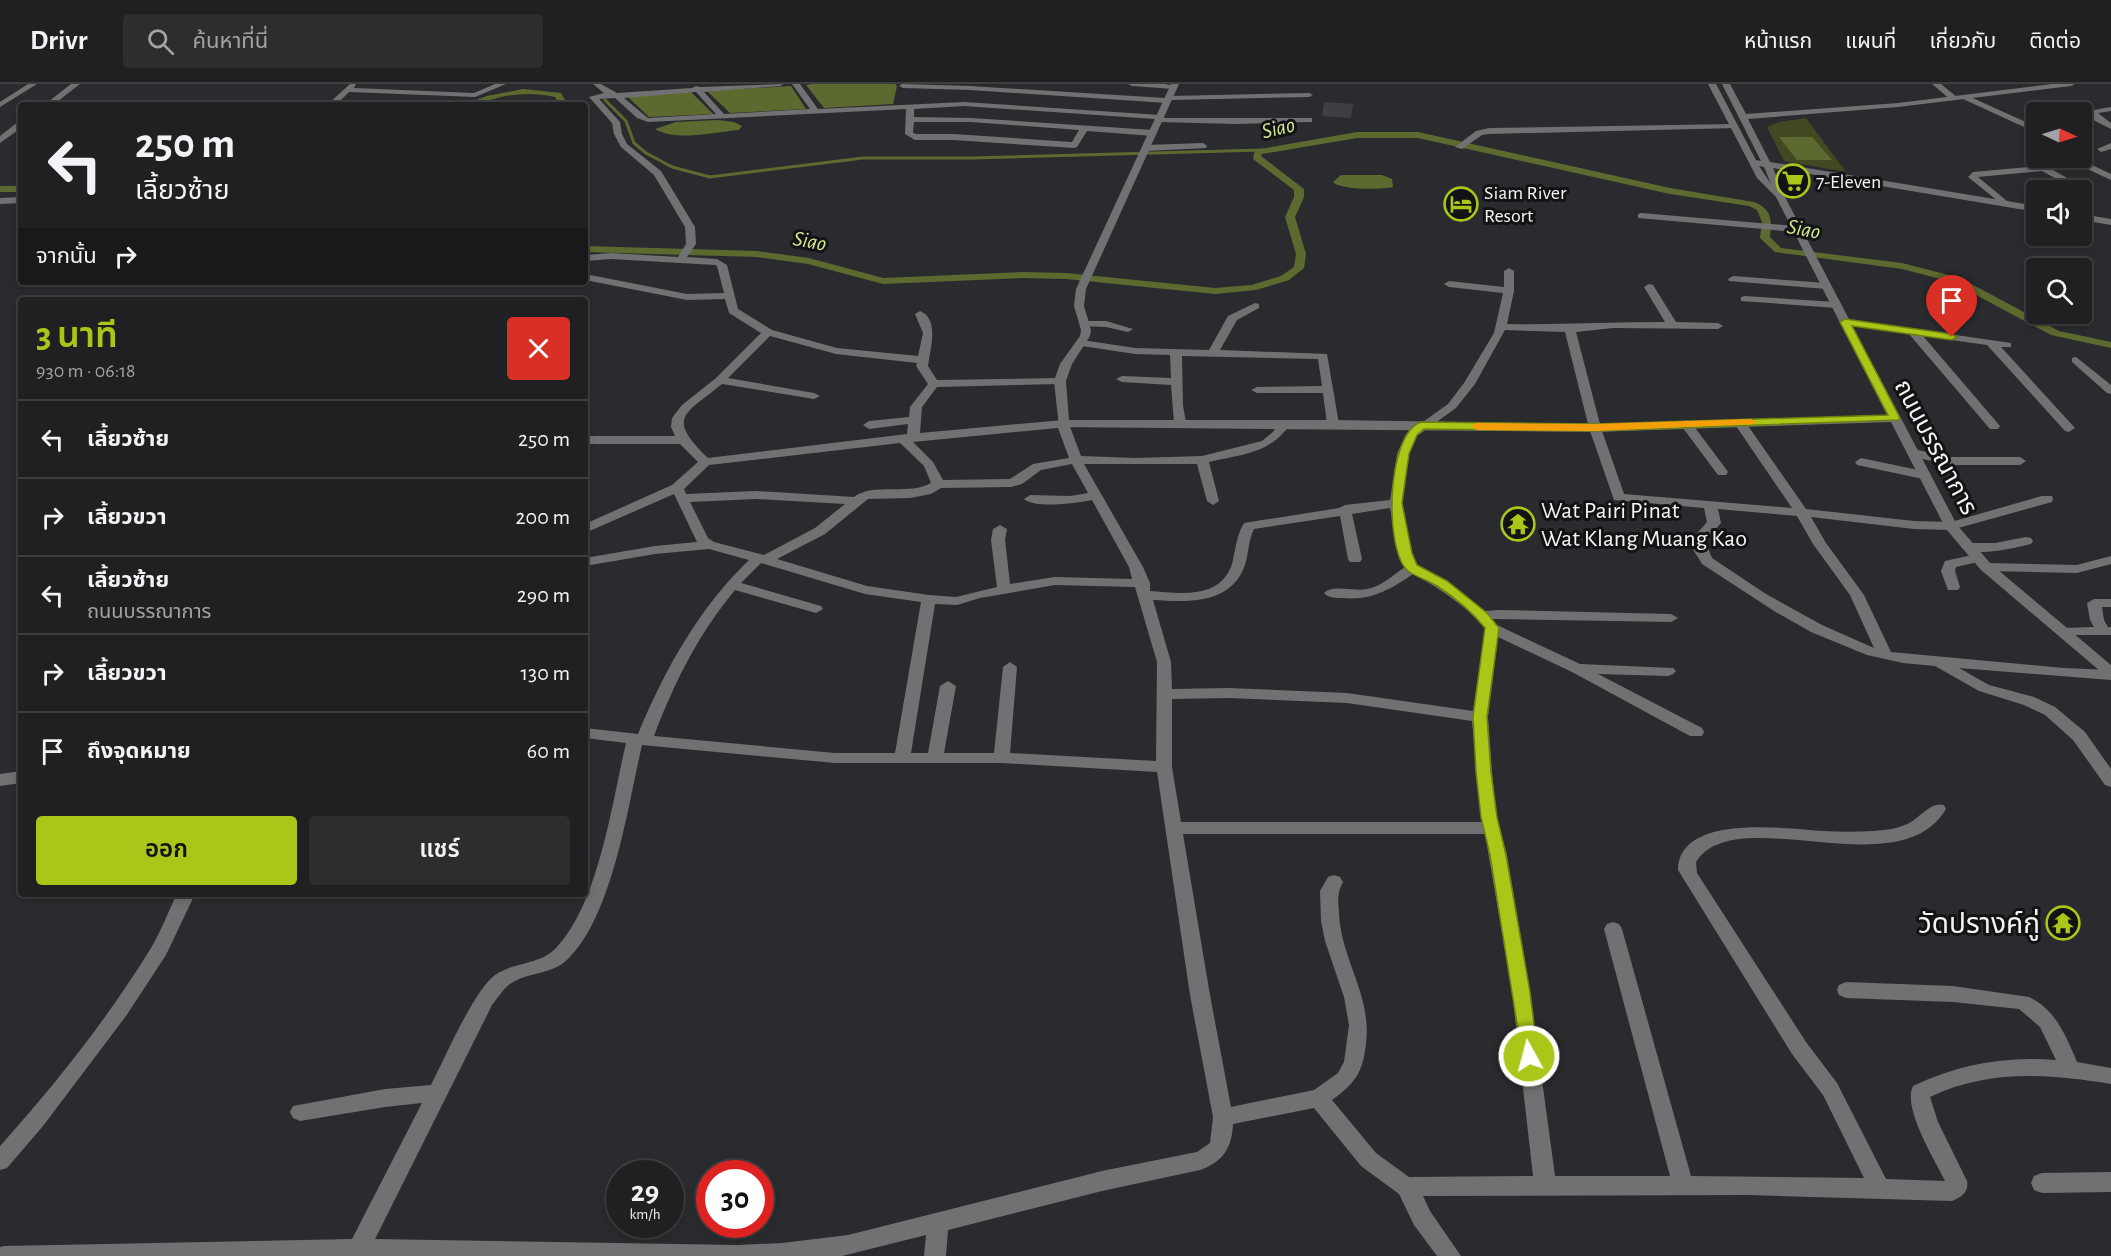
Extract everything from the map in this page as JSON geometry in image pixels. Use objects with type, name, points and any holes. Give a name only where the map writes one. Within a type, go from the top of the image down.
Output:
[{"type":"street","points":[[0,105],[33,84]]},
{"type":"street","points":[[52,102],[76,84]]},
{"type":"street","points":[[334,102],[354,84]]},
{"type":"street","points":[[346,90],[475,95],[502,84]]},
{"type":"street","points":[[597,84],[606,96],[625,102],[644,119],[935,105],[1006,106],[1236,122],[1309,120]]},
{"type":"street","points":[[682,258],[691,244],[690,227],[658,173],[624,145],[618,134],[616,122],[593,97],[696,88],[780,84]]},
{"type":"street","points":[[796,84],[815,111]]},
{"type":"street","points":[[6,1256],[358,1249],[539,1254],[738,1255],[823,1252],[1102,1181],[1200,1161],[1210,1157],[1220,1148],[1223,1117],[1200,995],[1164,767],[1164,662],[1137,567],[1076,460],[1063,424],[1060,381],[1066,364],[1085,336],[1079,306],[1081,289],[1174,85],[1132,84]]},
{"type":"street","points":[[1936,84],[1954,98]]},
{"type":"street","points":[[1728,116],[1798,114],[2071,84]]},
{"type":"street","points":[[899,107],[902,85],[1168,99],[1309,95]]},
{"type":"street","points":[[1713,85],[1729,89],[1746,107],[1761,111],[1798,114]]},
{"type":"street","name":"ถนนบรรณาการ","points":[[1713,85],[1761,178],[1780,197]]},
{"type":"street","points":[[935,105],[939,86]]},
{"type":"street","points":[[696,88],[722,116]]},
{"type":"street","name":"ถนนบรรณาการ","points":[[1729,89],[1766,162],[1796,229],[1951,526],[1977,557],[2111,674]]},
{"type":"street","points":[[1966,97],[2026,125]]},
{"type":"street","points":[[909,106],[909,134],[912,137],[953,137],[1068,145],[1076,144],[1085,128]]},
{"type":"street","points":[[2111,109],[2092,111],[2098,119],[2111,127]]},
{"type":"street","points":[[1751,132],[1762,122],[1798,114]]},
{"type":"street","points":[[910,119],[944,119],[1153,133]]},
{"type":"street","points":[[0,140],[18,126]]},
{"type":"street","points":[[1460,147],[1479,133],[1489,131],[1733,126]]},
{"type":"street","points":[[1145,152],[1203,146]]},
{"type":"street","points":[[2101,149],[2111,146]]},
{"type":"street","points":[[1752,162],[1766,162],[2026,207]]},
{"type":"street","points":[[2004,203],[1972,177],[2043,168],[2064,180]]},
{"type":"street","points":[[2088,168],[2111,177]]},
{"type":"street","points":[[0,201],[18,200]]},
{"type":"street","points":[[1641,216],[1796,229]]},
{"type":"street","points":[[2092,219],[2111,222]]},
{"type":"street","points":[[588,258],[611,256],[682,258],[717,262],[722,265],[733,311],[768,332],[836,351],[922,360]]},
{"type":"street","points":[[1509,271],[1509,291],[1501,327],[1469,384],[1452,406],[1412,434],[1403,454],[1396,503],[1405,553],[1412,568],[1443,584],[1487,622],[1696,732]]},
{"type":"street","points":[[588,278],[680,296],[730,296]]},
{"type":"street","points":[[1733,279],[1826,286]]},
{"type":"street","points":[[1449,284],[1509,291]]},
{"type":"street","points":[[1649,286],[1672,326]]},
{"type":"street","points":[[1745,298],[1836,305]]},
{"type":"street","points":[[1213,352],[1232,318],[1255,306]]},
{"type":"street","points":[[920,314],[928,333],[922,366],[934,384]]},
{"type":"street","points":[[1845,322],[2007,345]]},
{"type":"street","points":[[1084,324],[1106,324],[1128,329]]},
{"type":"street","points":[[1501,327],[1570,329],[1613,325],[1719,326]]},
{"type":"street","points":[[1570,329],[1595,428],[1619,497],[1847,516],[1914,525],[1951,526],[2047,499]]},
{"type":"street","points":[[705,462],[683,440],[677,427],[681,412],[720,380],[768,332]]},
{"type":"street","points":[[1913,332],[1994,426]]},
{"type":"street","points":[[1082,343],[1135,351],[1323,356],[1333,424]]},
{"type":"street","points":[[1991,343],[2069,428]]},
{"type":"street","points":[[1176,353],[1179,423]]},
{"type":"street","points":[[2076,360],[2108,391],[2111,391]]},
{"type":"street","points":[[1122,379],[1176,382]]},
{"type":"street","points":[[720,380],[814,396]]},
{"type":"street","points":[[934,384],[1060,381]]},
{"type":"street","points":[[908,439],[916,407],[934,384]]},
{"type":"street","points":[[1257,390],[1328,389]]},
{"type":"street","points":[[680,493],[705,462],[1063,424],[1285,423],[1595,428],[1894,418]]},
{"type":"street","points":[[869,425],[914,420]]},
{"type":"street","points":[[358,1249],[485,1000],[497,984],[560,956],[574,941],[588,914],[614,834],[640,739],[667,685],[713,607],[731,584],[763,559],[820,531],[865,495],[920,493],[938,484],[1011,483],[1018,481],[1037,466],[1076,460],[1135,462],[1202,460],[1266,444],[1278,434],[1285,423]]},
{"type":"street","points":[[1740,423],[1802,513],[1820,544],[1857,595],[1885,655]]},
{"type":"street","points":[[1686,424],[1722,472]]},
{"type":"street","points":[[908,439],[929,462],[938,484]]},
{"type":"street","points":[[588,441],[683,440]]},
{"type":"street","points":[[1912,453],[1950,461],[2020,461]]},
{"type":"street","points":[[1202,460],[1214,501]]},
{"type":"street","points":[[1861,462],[1923,475]]},
{"type":"street","points":[[680,493],[702,540],[709,545]]},
{"type":"street","points":[[588,528],[680,493],[856,501]]},
{"type":"street","points":[[1030,499],[1070,500],[1095,495]]},
{"type":"street","points":[[588,561],[655,550],[709,545],[865,590],[929,599],[957,601],[977,594],[1055,581],[1144,589],[1188,597],[1205,596],[1216,592],[1233,578],[1238,566],[1242,538],[1249,526],[1345,509],[1396,503]]},
{"type":"street","points":[[1710,505],[1714,523],[1698,540],[1701,554],[1707,561],[1802,623],[1859,648],[1885,655],[1936,661],[2085,675],[2111,674]]},
{"type":"street","points":[[1345,509],[1355,559]]},
{"type":"street","points":[[1000,529],[998,540],[1004,590]]},
{"type":"street","points":[[1953,587],[1948,571],[1950,564],[1977,557],[1995,547],[2026,542]]},
{"type":"street","points":[[1977,557],[2077,568],[2111,560]]},
{"type":"street","points":[[1331,593],[1349,595],[1377,593],[1412,568]]},
{"type":"street","points":[[731,584],[816,609]]},
{"type":"street","points":[[902,758],[929,599]]},
{"type":"street","points":[[2107,631],[2097,620],[2094,603],[2111,603]]},
{"type":"street","points":[[1487,622],[1500,614],[1671,618]]},
{"type":"street","points":[[1487,622],[1480,717],[1491,828],[1498,855],[1521,992],[1545,1184]]},
{"type":"street","points":[[2064,632],[2107,631]]},
{"type":"street","points":[[1936,661],[1984,688],[2029,701],[2050,711],[2079,736],[2111,781]]},
{"type":"street","points":[[1002,758],[1010,667]]},
{"type":"street","points":[[1577,669],[1668,671]]},
{"type":"street","points":[[935,759],[948,686]]},
{"type":"street","points":[[1165,694],[1228,693],[1347,698],[1480,717]]},
{"type":"street","points":[[588,733],[779,754],[935,759],[1002,758],[1164,767]]},
{"type":"street","points":[[0,780],[18,777]]},
{"type":"street","points":[[1879,1187],[1830,1089],[1799,1048],[1687,870],[1687,864],[1699,847],[1722,836],[1745,832],[1817,836],[1894,834],[1914,829],[1938,809]]},
{"type":"street","points":[[1173,828],[1491,828]]},
{"type":"street","points":[[1223,1117],[1319,1098],[1345,1079],[1354,1063],[1359,1025],[1354,997],[1334,941],[1330,921],[1329,891],[1334,882]]},
{"type":"street","points":[[0,1161],[36,1120],[119,1011],[159,950],[185,897]]},
{"type":"street","points":[[1613,929],[1683,1184]]},
{"type":"street","points":[[1846,990],[1953,994],[2032,1005],[2054,1032],[2070,1069]]},
{"type":"street","points":[[1319,1098],[1372,1165],[1389,1179],[1407,1187],[1683,1184],[1879,1187],[1952,1191],[1957,1187],[1956,1181],[1925,1117],[1918,1097],[1920,1092],[1949,1078],[1997,1066],[2070,1069],[2111,1077]]},
{"type":"street","points":[[300,1112],[386,1098],[439,1093]]},
{"type":"street","points":[[2042,1183],[2111,1182]]},
{"type":"street","points":[[1407,1187],[1422,1218],[1450,1256]]},
{"type":"street","points":[[935,1256],[938,1222]]},
{"type":"shaded area","points":[[895,84],[897,86],[893,104],[824,108],[806,85]]},
{"type":"shaded area","points":[[791,86],[806,109],[730,113],[707,91]]},
{"type":"shaded area","points":[[690,91],[713,114],[649,117],[628,97]]},
{"type":"shaded area","points":[[1806,118],[1846,172],[1784,161],[1767,127],[1779,122]]},
{"type":"shaded area","points":[[718,120],[734,122],[742,126],[739,130],[685,136],[664,133],[655,129],[676,122]]},
{"type":"shaded area","points":[[1779,137],[1812,137],[1832,160],[1797,160]]},
{"type":"shaded area","points":[[1341,175],[1382,175],[1392,179],[1393,187],[1371,189],[1344,187],[1333,182]]},
{"type":"building","points":[[1324,102],[1353,104],[1351,118],[1322,116]]},
{"type":"waterway","name":"Siao","points":[[477,102],[523,91],[558,95],[562,102]]},
{"type":"waterway","points":[[605,100],[626,121],[634,143],[646,153],[672,167],[710,177],[863,158],[972,158],[1263,150]]},
{"type":"waterway","name":"Siao","points":[[588,249],[757,254],[809,261],[883,281],[1023,275],[1066,276],[1215,291],[1252,288],[1285,278],[1299,268],[1301,254],[1290,217],[1299,197],[1299,189],[1256,157],[1258,152],[1357,135],[1418,135],[1670,191],[1751,204],[1761,208],[1767,222],[1765,238],[1778,250],[1902,266],[1956,280],[2055,333],[2111,345]]},
{"type":"waterway","name":"Siao","points":[[0,189],[18,189]]},
{"type":"slow traffic","points":[[1476,426],[1595,428],[1751,422]]},
{"type":"place","name":"7-Eleven","points":[[1793,181]]},
{"type":"place","name":"Siam River Resort","points":[[1461,204]]},
{"type":"place","name":"Wat Pairi Pinat Wat Klang Muang Kao","points":[[1518,524]]},
{"type":"place","name":"วัดปรางค์กู่","points":[[2063,923]]},
{"type":"route","points":[[1529,1056],[1521,992],[1498,855],[1489,817],[1484,772],[1480,717],[1492,628],[1482,616],[1443,584],[1412,568],[1405,553],[1396,503],[1403,454],[1412,434],[1421,426],[1595,428],[1894,418],[1845,322],[1952,337]]}]
